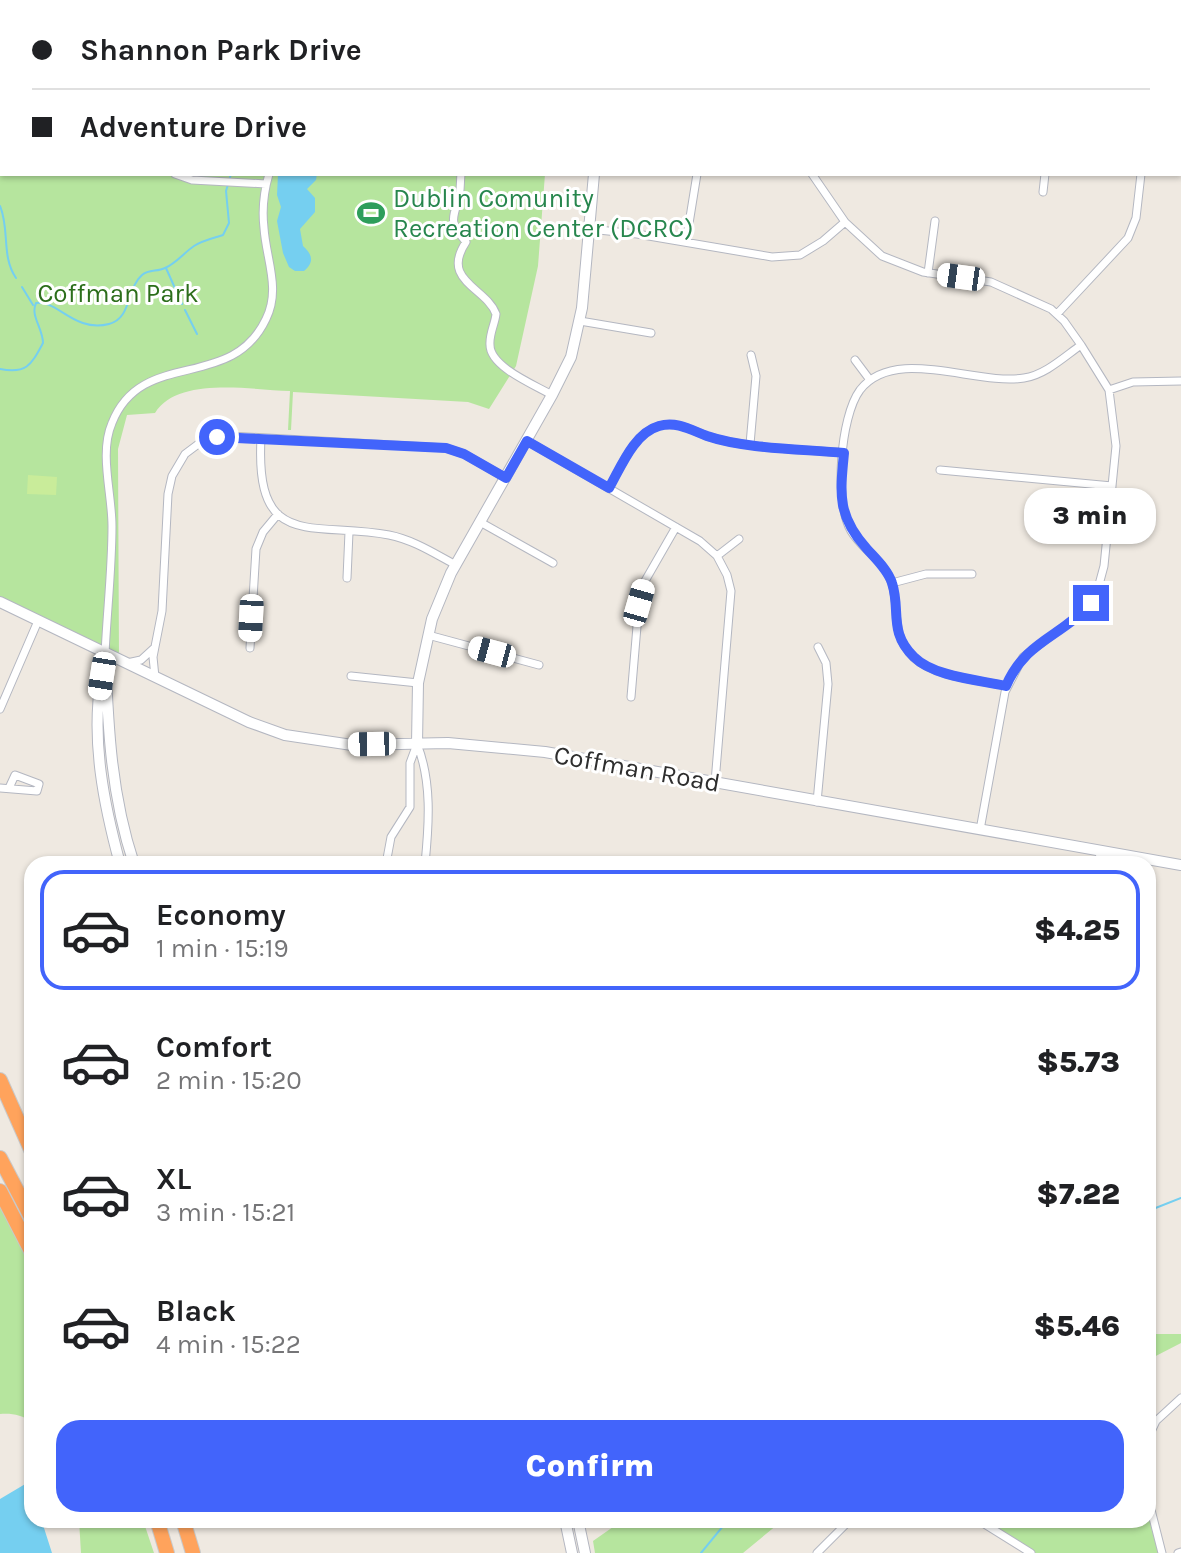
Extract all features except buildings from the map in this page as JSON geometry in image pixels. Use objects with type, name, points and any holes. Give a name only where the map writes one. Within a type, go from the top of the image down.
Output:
[{"type":"highway","points":[[0,1080],[24,1134]]},
{"type":"highway","points":[[0,1102],[24,1146]]},
{"type":"highway","points":[[0,1158],[24,1204]]},
{"type":"highway","points":[[0,1191],[24,1238]]},
{"type":"highway","points":[[159,1528],[167,1553]]},
{"type":"highway","points":[[185,1528],[193,1553]]},
{"type":"main road","points":[[417,744],[418,683],[428,635],[456,565],[571,357],[580,321],[594,176]]},
{"type":"main road","name":"Coffman Road","points":[[0,602],[249,722],[285,735],[352,745],[506,747],[1129,856]]},
{"type":"main road","points":[[105,654],[98,700],[99,759],[109,824],[118,856]]},
{"type":"main road","points":[[105,654],[111,768],[120,820],[131,856]]},
{"type":"main road","name":"Coffman Road","points":[[1156,861],[1181,865]]},
{"type":"main road","points":[[567,1528],[572,1553]]},
{"type":"main road","points":[[580,1528],[585,1553]]},
{"type":"street","points":[[181,176],[192,180],[266,184]]},
{"type":"street","points":[[105,654],[112,548],[107,449],[110,426],[125,401],[142,385],[162,376],[225,360],[255,336],[266,319],[273,290],[264,229],[268,176]]},
{"type":"street","points":[[461,176],[458,202],[452,215],[453,224],[466,242],[462,247],[459,267],[465,282],[493,307],[496,314],[489,344],[491,351],[498,363],[552,395]]},
{"type":"street","points":[[686,242],[697,176]]},
{"type":"street","points":[[813,176],[845,222],[882,256],[928,273],[991,282],[1051,309],[1081,345],[1109,390],[1116,446],[1104,566],[1097,592],[1082,613],[1023,657],[1006,686],[980,830]]},
{"type":"street","points":[[1043,192],[1045,176]]},
{"type":"street","points":[[1057,314],[1128,238],[1136,218],[1141,176]]},
{"type":"street","points":[[928,273],[935,221]]},
{"type":"street","points":[[589,229],[772,257],[800,255],[845,222]]},
{"type":"street","points":[[580,321],[651,333]]},
{"type":"street","points":[[1006,686],[937,671],[914,657],[902,640],[895,622],[892,583],[880,564],[852,533],[842,511],[844,453],[853,403],[870,380],[886,372],[905,368],[998,380],[1027,378],[1053,365],[1081,345]]},
{"type":"street","points":[[750,444],[756,376],[751,355]]},
{"type":"street","points":[[855,360],[870,380]]},
{"type":"street","points":[[1109,390],[1133,382],[1181,381]]},
{"type":"street","points":[[609,488],[633,446],[644,434],[658,426],[678,424],[710,437],[750,444],[844,453]]},
{"type":"street","points":[[156,678],[152,665],[162,611],[168,494],[172,476],[185,454],[207,440],[230,436],[446,448],[464,454],[506,478]]},
{"type":"street","points":[[261,438],[261,481],[270,504],[278,514],[303,528],[405,539],[456,565]]},
{"type":"street","points":[[527,441],[700,541],[717,556],[727,575],[732,608],[715,782]]},
{"type":"street","points":[[940,470],[1112,486]]},
{"type":"street","points":[[250,648],[256,549],[263,532],[278,514]]},
{"type":"street","points":[[480,522],[553,563]]},
{"type":"street","points":[[631,697],[639,603],[650,572],[676,527]]},
{"type":"street","points":[[347,578],[349,532]]},
{"type":"street","points":[[717,556],[739,539]]},
{"type":"street","points":[[892,583],[926,574],[972,574]]},
{"type":"street","points":[[0,709],[38,621]]},
{"type":"street","points":[[428,635],[539,665]]},
{"type":"street","points":[[125,663],[145,658],[156,643]]},
{"type":"street","points":[[817,802],[828,684],[826,663],[818,647]]},
{"type":"street","points":[[351,676],[418,683]]},
{"type":"street","points":[[387,856],[391,837],[410,807],[410,763],[417,744]]},
{"type":"street","points":[[417,744],[425,762],[428,812],[425,856]]},
{"type":"street","points":[[410,807],[428,812]]},
{"type":"street","points":[[1100,851],[1100,856]]},
{"type":"street","points":[[1156,1421],[1181,1398]]},
{"type":"street","points":[[817,1553],[842,1528]]},
{"type":"street","points":[[990,1528],[1029,1553]]},
{"type":"street","points":[[1156,1528],[1162,1553]]},
{"type":"green space","name":"Coffman Park","points":[[0,176],[545,176],[538,266],[516,366],[489,409],[468,402],[293,392],[291,430],[288,430],[290,391],[216,388],[180,394],[166,401],[155,413],[127,415],[118,449],[119,660],[0,602]]},
{"type":"green space","points":[[28,475],[57,477],[56,495],[27,494]]},
{"type":"green space","points":[[0,1199],[24,1246],[24,1418],[0,1414]]},
{"type":"green space","points":[[1156,1334],[1181,1334],[1181,1343],[1156,1356]]},
{"type":"green space","points":[[79,1528],[146,1528],[154,1553],[81,1553]]},
{"type":"green space","points":[[612,1528],[773,1528],[743,1553],[595,1553],[593,1541]]},
{"type":"green space","points":[[991,1528],[1156,1528],[1162,1553],[1031,1553]]},
{"type":"water","points":[[278,176],[317,176],[307,189],[315,198],[315,212],[300,229],[303,246],[311,258],[304,271],[289,267],[283,253],[277,221],[281,207],[277,195]]},
{"type":"water","points":[[24,1485],[24,1528],[44,1528],[52,1553],[0,1553],[0,1499]]},
{"type":"waterway","points":[[0,369],[16,370],[27,366],[43,343],[35,313],[36,303],[44,303],[86,324],[109,324],[122,316],[142,275],[169,266],[197,244],[223,235],[229,223],[226,191],[230,176]]},
{"type":"waterway","points":[[0,206],[7,252],[16,278]]},
{"type":"waterway","points":[[166,268],[182,304]]},
{"type":"waterway","points":[[22,287],[33,305]]},
{"type":"waterway","points":[[185,310],[197,334]]},
{"type":"waterway","points":[[1156,1208],[1181,1198]]},
{"type":"waterway","points":[[701,1553],[721,1528]]},
{"type":"place","name":"Dublin Comunity Recreation Center (DCRC)","points":[[371,213]]},
{"type":"route","points":[[217,437],[446,448],[464,454],[506,478],[527,441],[609,488],[633,446],[644,434],[658,426],[678,424],[710,437],[742,443],[844,453],[842,511],[852,533],[880,564],[892,583],[895,622],[902,640],[917,659],[937,671],[1006,686],[1029,650],[1062,629],[1091,603]]}]
